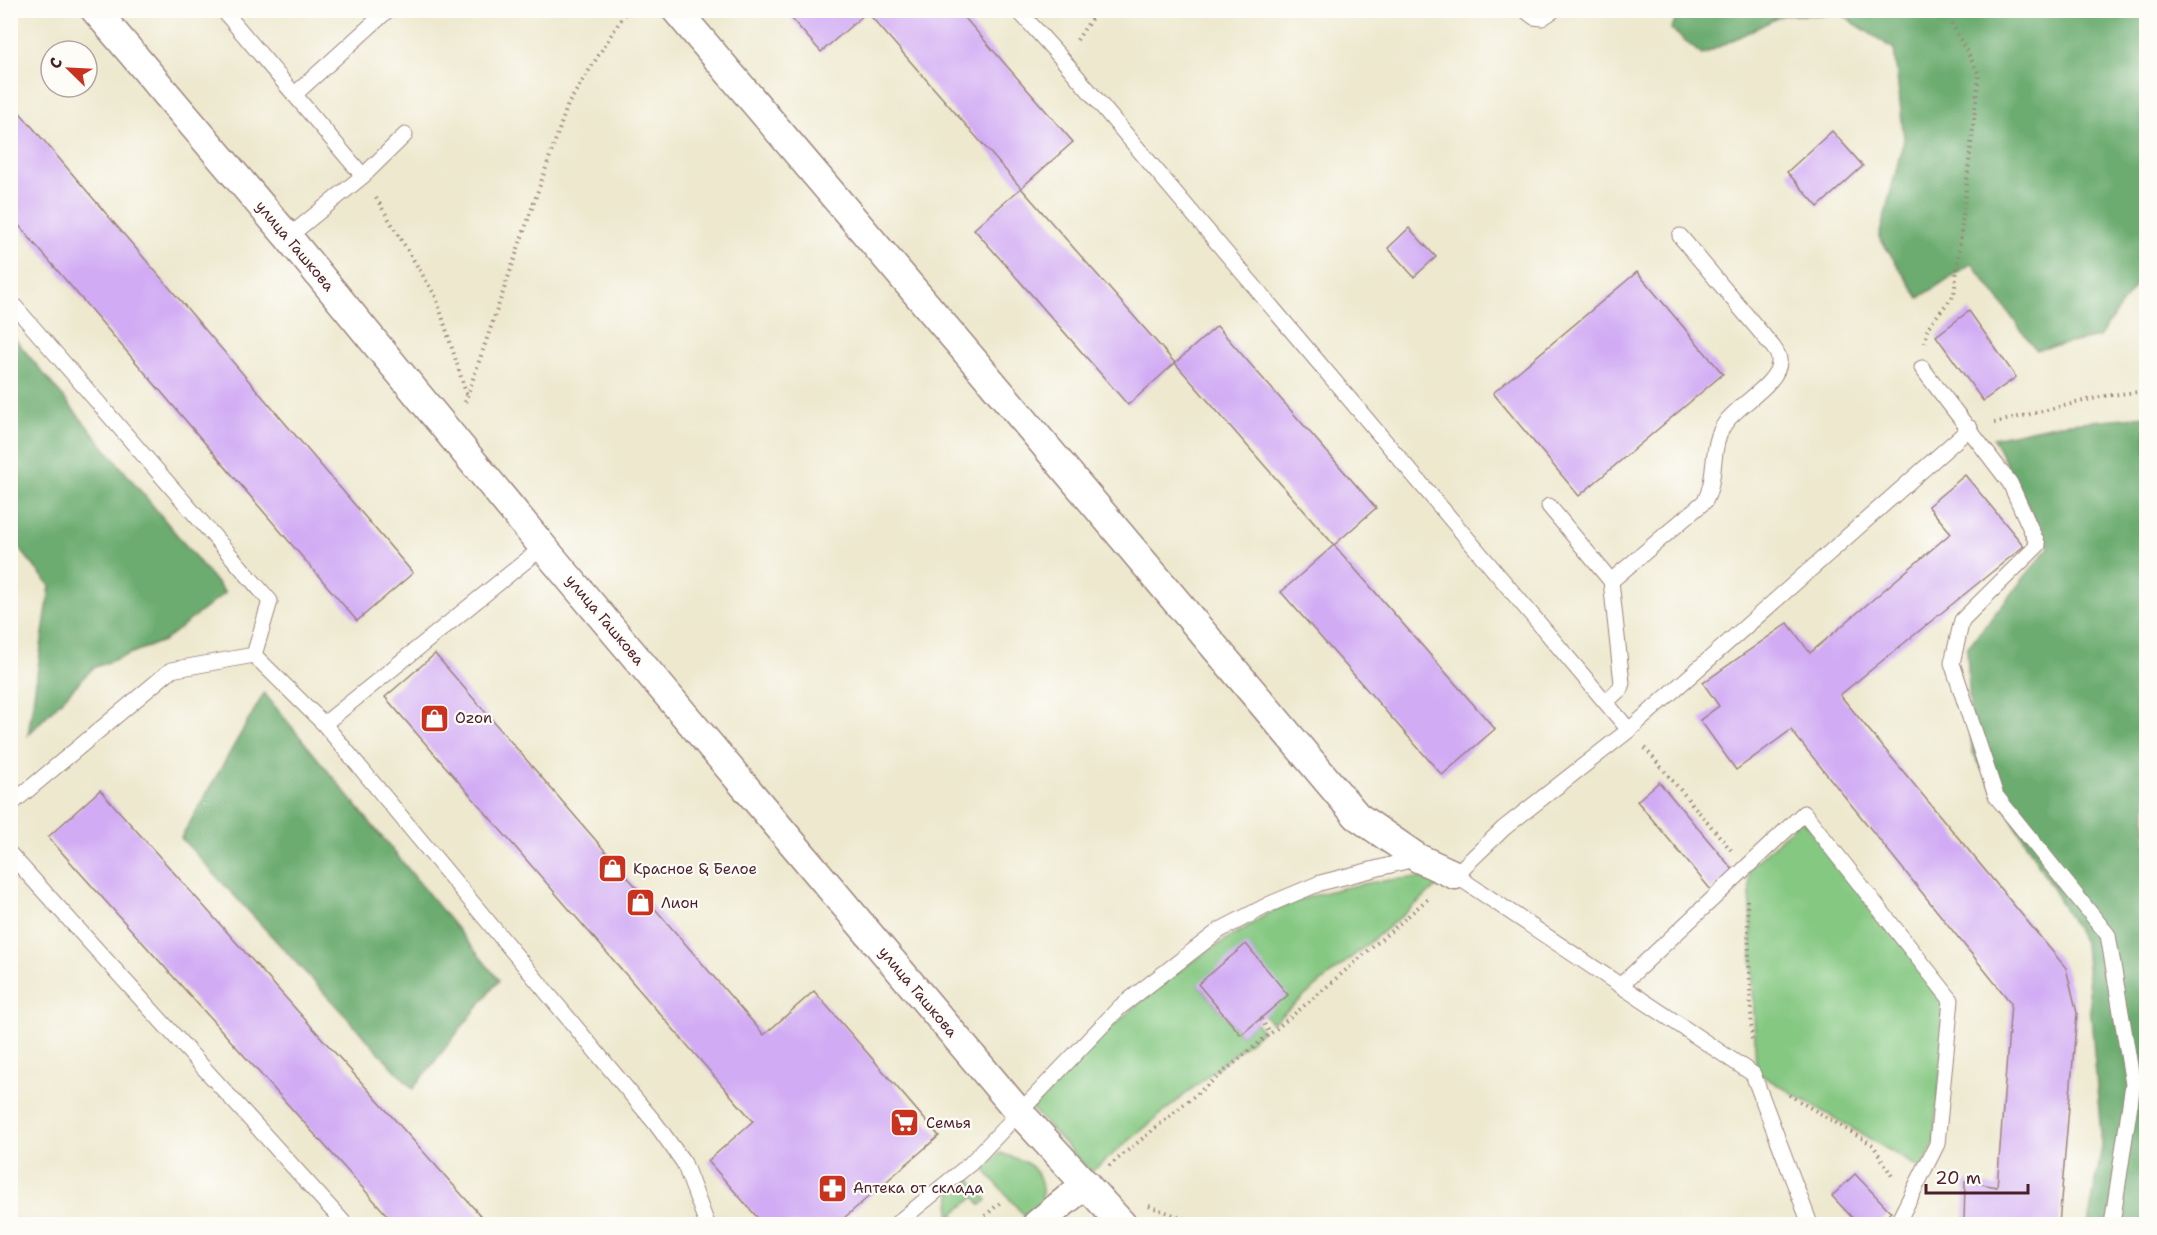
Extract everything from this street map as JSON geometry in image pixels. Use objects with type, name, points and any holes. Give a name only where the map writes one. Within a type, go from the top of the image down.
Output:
[{"type":"street","name":"улица Гашкова","points":[[95,10],[288,237],[543,547],[1019,1112],[1122,1224]]},
{"type":"street","points":[[676,10],[1357,816],[1418,858],[1455,875]]},
{"type":"street","points":[[1037,1224],[1086,1184]]},
{"type":"lane","points":[[223,10],[363,176]]},
{"type":"lane","points":[[294,95],[388,10]]},
{"type":"lane","points":[[1018,10],[1063,60],[1629,730]]},
{"type":"lane","points":[[1525,10],[1534,17],[1542,18],[1554,10]]},
{"type":"lane","points":[[288,237],[363,176],[405,135]]},
{"type":"lane","points":[[1611,581],[1705,501],[1713,478],[1715,450],[1725,423],[1778,372],[1779,358],[1773,347],[1680,236]]},
{"type":"lane","points":[[10,301],[270,601],[254,655]]},
{"type":"lane","points":[[1922,368],[2010,483],[2038,545],[1962,620],[1952,663],[1996,796],[2108,935],[2133,1084],[2112,1224]]},
{"type":"lane","points":[[1810,1224],[1753,1074],[1455,875],[1504,828],[1629,730],[1970,428]]},
{"type":"lane","points":[[1549,507],[1611,581],[1622,683],[1620,689],[1605,702]]},
{"type":"lane","points":[[324,724],[543,547]]},
{"type":"lane","points":[[254,655],[324,724],[656,1124],[684,1163],[707,1224]]},
{"type":"lane","points":[[10,805],[171,670],[254,655]]},
{"type":"lane","points":[[1621,985],[1804,813],[1951,1000],[1937,1144],[1897,1224]]},
{"type":"lane","points":[[10,854],[345,1224]]},
{"type":"lane","points":[[896,1224],[970,1164],[1120,1007],[1220,930],[1270,904],[1320,884],[1418,858]]},
{"type":"path","points":[[453,437],[568,104],[627,10]]},
{"type":"path","points":[[1063,60],[1096,10]]},
{"type":"path","points":[[1922,368],[1928,327],[1954,295],[1979,74],[1944,10]]},
{"type":"path","points":[[363,176],[436,297],[467,396]]},
{"type":"path","points":[[1970,428],[2104,396],[2146,391]]},
{"type":"path","points":[[1086,1184],[1270,1033],[1455,875]]},
{"type":"path","points":[[1261,1019],[1270,1033]]},
{"type":"path","points":[[1753,1074],[1873,1145],[1909,1202]]},
{"type":"path","points":[[976,1224],[1002,1201]]},
{"type":"green space","points":[[1680,11],[2146,11],[2146,270],[2099,337],[2036,350],[1972,263],[1919,298],[1879,237],[1904,139],[1894,49],[1842,15],[1783,15],[1702,55],[1671,29]]},
{"type":"green space","points":[[10,333],[225,593],[163,641],[93,668],[28,735],[50,586],[11,538]]},
{"type":"green space","points":[[2146,416],[2146,1224],[2088,1224],[2102,1147],[2085,944],[1972,751],[1967,648],[2049,547],[1993,438],[2059,424]]},
{"type":"green space","points":[[264,693],[499,980],[413,1089],[181,838]]},
{"type":"green space","points":[[1802,818],[1947,1000],[1934,1144],[1921,1169],[1756,1072],[1749,869]]},
{"type":"green space","points":[[1408,878],[1431,879],[1439,885],[1272,1023],[1264,1015],[1198,984],[1241,1035],[1256,1022],[1262,1031],[1091,1172],[1032,1109],[1103,1035],[1156,989],[1212,949],[1272,911],[1329,891]]},
{"type":"green space","points":[[1000,1153],[1027,1163],[1039,1178],[1042,1194],[1040,1204],[1036,1212],[1027,1219],[984,1169]]},
{"type":"green space","points":[[970,1179],[987,1200],[981,1205],[975,1197],[953,1214],[961,1224],[949,1224],[951,1194]]},
{"type":"building","points":[[784,10],[865,10],[867,12],[821,52]]},
{"type":"building","points":[[869,10],[958,10],[1073,142],[1021,188],[867,12]]},
{"type":"building","points":[[10,101],[413,573],[357,621],[10,215]]},
{"type":"building","points":[[1832,131],[1863,166],[1818,207],[1787,172]]},
{"type":"building","points":[[1021,188],[1175,363],[1128,405],[974,229]]},
{"type":"building","points":[[1409,228],[1436,257],[1414,277],[1388,248]]},
{"type":"building","points":[[1637,272],[1723,374],[1579,496],[1493,393]]},
{"type":"building","points":[[1969,311],[2016,377],[1983,401],[1936,336]]},
{"type":"building","points":[[1217,326],[1376,508],[1334,545],[1175,363]]},
{"type":"building","points":[[1965,475],[2024,546],[1840,695],[2066,968],[2077,1013],[2059,1224],[1964,1224],[1965,1181],[1997,1187],[2011,1003],[1791,730],[1736,770],[1700,720],[1719,706],[1703,683],[1788,623],[1810,653],[1951,533],[1928,506]]},
{"type":"building","points":[[1334,545],[1495,729],[1442,775],[1281,592]]},
{"type":"building","points":[[435,654],[764,1035],[814,991],[939,1136],[837,1224],[763,1224],[708,1161],[753,1121],[385,697]]},
{"type":"building","points":[[1659,782],[1734,871],[1711,890],[1637,801]]},
{"type":"building","points":[[100,790],[488,1224],[395,1224],[48,837]]},
{"type":"building","points":[[1246,944],[1288,995],[1241,1035],[1198,984]]},
{"type":"building","points":[[1855,1174],[1891,1212],[1879,1224],[1858,1224],[1832,1196]]},
{"type":"place","name":"Ozon","points":[[434,718]]},
{"type":"place","name":"Красное & Белое","points":[[612,869]]},
{"type":"place","name":"Лион","points":[[640,903]]},
{"type":"place","name":"Семья","points":[[905,1123]]},
{"type":"place","name":"Аптека от склада","points":[[832,1188]]}]
